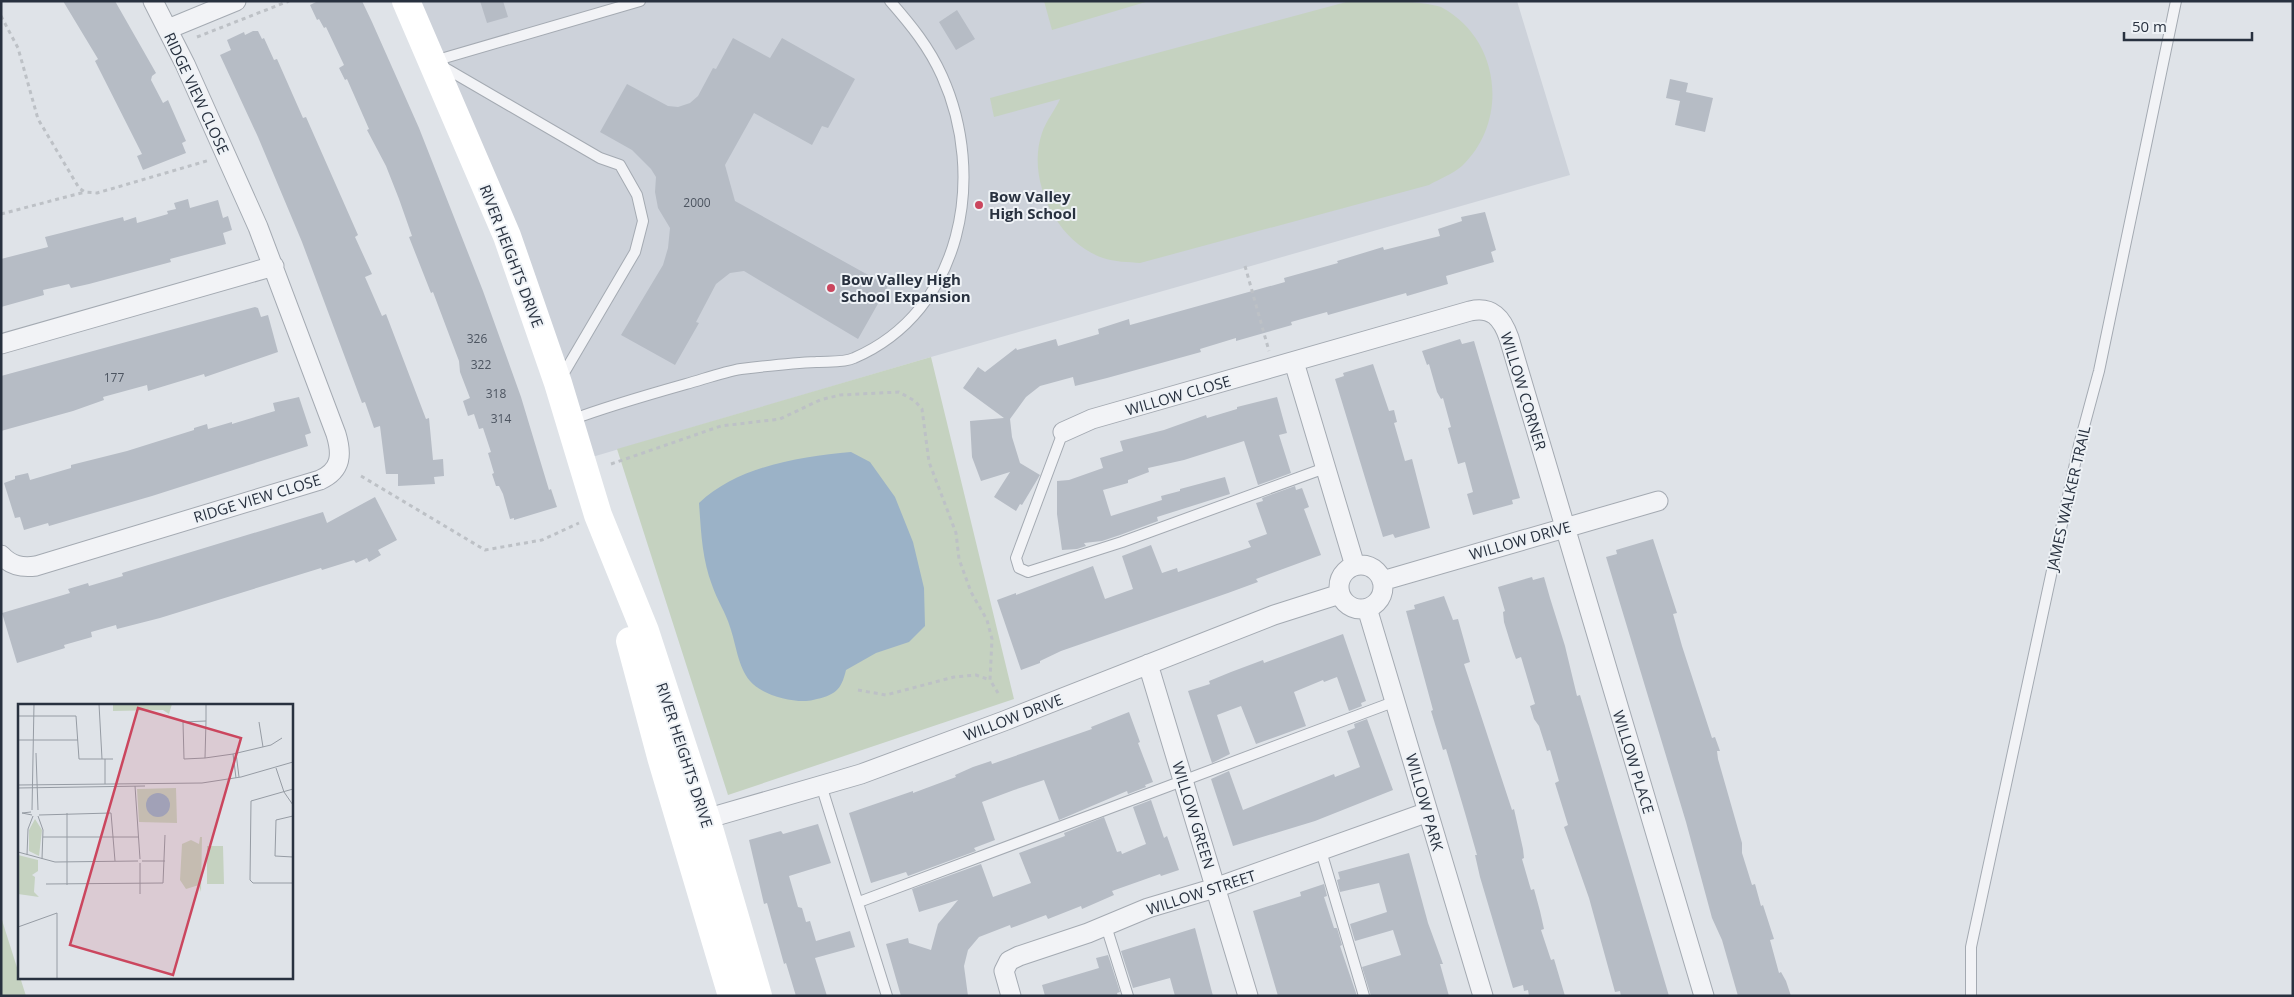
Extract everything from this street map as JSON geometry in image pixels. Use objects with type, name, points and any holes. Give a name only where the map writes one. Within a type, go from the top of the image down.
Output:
[{"type":"street","points":[[168,29],[236,1]]},
{"type":"street","name":"RIVER HEIGHTS DRIVE","points":[[406,1],[506,236],[570,421],[589,520],[653,728],[694,822],[758,996]]},
{"type":"street","name":"RIDGE VIEW CLOSE","points":[[1,555],[8,562],[20,567],[36,566],[320,480],[334,471],[339,464],[341,455],[336,434],[274,266],[230,162],[155,2]]},
{"type":"street","points":[[1,344],[274,266]]},
{"type":"street","name":"WILLOW CORNER","points":[[1294,362],[1470,311],[1485,310],[1493,312],[1501,320],[1509,338],[1564,528]]},
{"type":"street","points":[[1294,362],[1355,566]]},
{"type":"street","name":"WILLOW CLOSE","points":[[1063,432],[1092,419],[1294,362]]},
{"type":"street","name":"WILLOW DRIVE","points":[[1382,581],[1658,502]]},
{"type":"street","name":"WILLOW PLACE","points":[[1564,528],[1704,996]]},
{"type":"street","points":[[1355,566],[1369,566],[1375,570],[1382,581],[1381,597],[1368,608],[1356,608],[1349,605],[1340,594],[1339,587],[1343,574],[1355,566]]},
{"type":"street","name":"WILLOW DRIVE","points":[[694,822],[861,774],[996,725],[1274,615],[1340,594]]},
{"type":"street","name":"WILLOW PARK","points":[[1368,608],[1482,996]]},
{"type":"street","name":"WILLOW GREEN","points":[[1148,664],[1248,996]]},
{"type":"street","name":"WILLOW STREET","points":[[1011,996],[1004,971],[1009,961],[1106,926],[1148,908],[1216,888],[1428,812]]},
{"type":"street","name":"RIVER HEIGHTS DRIVE","points":[[694,822],[732,996]]},
{"type":"lane","points":[[433,62],[640,1]]},
{"type":"lane","points":[[570,421],[605,407],[739,370],[852,359],[887,341],[922,307],[950,259],[962,210],[963,162],[956,115],[942,76],[920,35],[890,1]]},
{"type":"lane","name":"JAMES WALKER TRAIL","points":[[1970,996],[1971,947],[2079,445],[2099,371],[2176,1]]},
{"type":"lane","points":[[433,62],[600,158],[620,165],[637,195],[643,220],[635,252],[558,383]]},
{"type":"lane","points":[[1063,432],[1016,558],[1019,568],[1028,572],[1122,542],[1325,468]]},
{"type":"lane","points":[[859,902],[1396,701]]},
{"type":"lane","points":[[821,785],[887,996]]},
{"type":"lane","points":[[1321,851],[1364,996]]},
{"type":"lane","points":[[1106,926],[1128,996]]},
{"type":"path","points":[[196,37],[289,1]]},
{"type":"path","points":[[1,16],[18,48],[38,119],[74,183],[85,192]]},
{"type":"path","points":[[1,214],[85,192],[97,193],[213,159]]},
{"type":"path","points":[[1245,266],[1269,354]]},
{"type":"path","points":[[610,464],[721,426],[780,419],[820,400],[833,397],[899,392],[915,401],[922,408],[929,462],[956,533],[959,559],[971,592],[987,620],[992,639],[990,680],[998,693]]},
{"type":"path","points":[[361,476],[485,550],[533,542],[589,520]]},
{"type":"path","points":[[858,690],[886,695],[954,677],[976,675],[990,680]]},
{"type":"shaded area","name":"Bow Valley High School","points":[[406,1],[1517,1],[1570,175],[931,357],[582,460]]},
{"type":"green space","points":[[1044,1],[1149,1],[1052,30]]},
{"type":"green space","points":[[1350,1],[1409,2],[1441,7],[1461,21],[1476,38],[1486,59],[1492,81],[1492,104],[1487,126],[1477,147],[1462,166],[1429,185],[1140,263],[1117,261],[1103,258],[1086,250],[1071,238],[1059,224],[1049,207],[1042,189],[1038,170],[1038,151],[1042,133],[1060,99],[994,117],[990,98]]},
{"type":"green space","points":[[931,357],[1014,699],[728,795],[617,449]]},
{"type":"green space","points":[[1,917],[18,971],[18,980],[21,980],[26,996],[1,996]]},
{"type":"water","points":[[851,452],[870,462],[895,497],[913,542],[924,588],[925,626],[909,642],[876,653],[846,670],[842,683],[832,694],[806,701],[779,697],[755,686],[743,669],[728,622],[714,591],[706,565],[702,545],[699,503],[715,490],[751,472],[790,461]]},
{"type":"building","points":[[63,1],[115,1],[156,73],[152,76],[151,80],[163,103],[168,100],[186,141],[182,143],[186,153],[143,170],[137,156],[142,154],[95,61],[98,59]]},
{"type":"building","points":[[318,1],[362,1],[372,22],[419,128],[483,291],[521,397],[549,490],[551,489],[557,507],[514,520],[514,518],[510,519],[503,494],[499,486],[496,486],[492,474],[494,473],[488,453],[491,452],[483,428],[479,429],[474,414],[468,416],[463,401],[470,398],[460,372],[459,361],[433,292],[431,293],[409,237],[412,236],[399,199],[386,166],[367,130],[369,129],[347,79],[345,80],[339,68],[344,65],[326,27],[324,28],[319,19],[317,20],[310,5]]},
{"type":"building","points":[[480,1],[503,1],[508,17],[487,23]]},
{"type":"building","points":[[957,10],[975,39],[956,50],[939,22]]},
{"type":"building","points":[[258,31],[262,39],[264,38],[274,60],[277,59],[303,118],[306,117],[358,235],[355,237],[372,274],[365,277],[382,316],[386,314],[426,419],[429,418],[433,460],[443,459],[444,476],[434,477],[435,484],[398,486],[398,474],[386,474],[380,426],[374,428],[365,402],[362,403],[302,242],[258,137],[220,55],[231,50],[227,40],[244,32],[245,35]]},
{"type":"building","points":[[733,38],[770,58],[782,38],[855,79],[828,128],[822,126],[812,145],[754,113],[725,165],[735,201],[888,286],[858,339],[744,271],[730,273],[716,284],[696,322],[699,323],[675,365],[621,335],[663,265],[668,248],[670,228],[658,208],[655,192],[656,177],[651,169],[632,150],[600,132],[627,84],[668,106],[678,107],[690,103],[698,96],[713,68],[716,69]]},
{"type":"building","points":[[1670,79],[1688,83],[1686,92],[1713,98],[1705,132],[1675,125],[1680,101],[1666,98]]},
{"type":"building","points":[[188,199],[190,208],[218,200],[223,218],[228,216],[232,230],[223,233],[226,244],[170,259],[171,262],[89,284],[71,288],[69,284],[43,290],[44,295],[1,307],[1,259],[48,247],[45,237],[123,217],[124,221],[136,217],[137,223],[168,214],[167,211],[176,209],[174,203]]},
{"type":"building","points":[[1485,212],[1496,250],[1491,252],[1494,262],[1446,276],[1448,284],[1407,296],[1406,293],[1328,315],[1327,312],[1291,322],[1292,325],[1236,341],[1236,338],[1200,349],[1201,352],[1075,386],[1073,377],[1040,386],[1026,397],[1010,419],[1012,437],[1020,463],[1040,475],[1022,505],[1020,504],[1016,511],[994,497],[1010,472],[981,481],[972,457],[970,421],[1004,418],[963,388],[978,367],[985,372],[1016,348],[1017,350],[1056,339],[1058,346],[1099,334],[1098,329],[1129,319],[1130,325],[1285,282],[1284,278],[1338,263],[1337,261],[1383,247],[1384,250],[1440,236],[1438,229],[1462,221],[1461,217]]},
{"type":"building","points":[[255,307],[258,308],[261,317],[268,315],[278,352],[205,377],[204,374],[148,391],[147,385],[103,397],[104,400],[73,411],[1,431],[1,376]]},
{"type":"building","points":[[1460,339],[1462,344],[1474,341],[1520,498],[1512,500],[1513,504],[1473,515],[1467,494],[1473,492],[1465,462],[1458,464],[1448,428],[1451,427],[1443,398],[1441,399],[1437,392],[1429,364],[1427,365],[1422,351]]},
{"type":"building","points":[[1373,364],[1389,411],[1394,410],[1397,422],[1394,423],[1405,461],[1412,459],[1430,528],[1395,538],[1393,534],[1383,537],[1335,379],[1344,376],[1343,373]]},
{"type":"building","points":[[299,397],[311,433],[305,435],[308,446],[152,496],[49,526],[48,523],[24,530],[20,517],[15,518],[4,483],[15,479],[15,476],[28,473],[30,480],[71,468],[71,465],[127,451],[194,430],[194,428],[207,424],[208,429],[232,422],[232,424],[275,411],[273,403]]},
{"type":"building","points":[[1277,397],[1287,433],[1279,435],[1291,473],[1258,485],[1244,441],[1184,460],[1148,468],[1149,472],[1128,480],[1128,483],[1103,490],[1111,516],[1162,500],[1161,496],[1180,491],[1180,489],[1225,477],[1230,494],[1157,517],[1158,521],[1102,541],[1084,543],[1086,546],[1077,549],[1062,550],[1057,514],[1057,481],[1069,480],[1103,468],[1100,458],[1123,451],[1120,441],[1164,430],[1206,415],[1207,418],[1237,409],[1237,407]]},
{"type":"building","points":[[1295,486],[1296,490],[1302,488],[1309,507],[1304,509],[1321,555],[1256,579],[1258,582],[1061,651],[1040,661],[1040,663],[1021,670],[997,600],[1016,593],[1016,595],[1093,566],[1105,599],[1133,589],[1122,556],[1151,545],[1162,573],[1177,568],[1178,572],[1251,547],[1248,541],[1267,534],[1256,503],[1263,501],[1262,498]]},
{"type":"building","points":[[375,497],[397,540],[378,550],[381,555],[369,562],[367,558],[356,563],[354,560],[322,570],[321,568],[160,618],[117,629],[116,625],[91,632],[92,637],[64,645],[65,648],[17,663],[2,613],[70,593],[68,589],[88,583],[89,586],[123,576],[122,573],[323,512],[327,523]]},
{"type":"building","points":[[1653,539],[1677,613],[1673,614],[1682,646],[1712,738],[1715,737],[1720,751],[1717,751],[1718,759],[1742,843],[1742,853],[1752,885],[1755,884],[1761,906],[1763,905],[1774,939],[1770,940],[1779,973],[1781,972],[1786,981],[1791,996],[1738,996],[1722,940],[1712,918],[1686,822],[1606,557],[1617,554],[1616,550]]},
{"type":"building","points":[[1532,577],[1533,580],[1544,577],[1565,646],[1577,696],[1580,695],[1669,996],[1621,996],[1620,991],[1615,992],[1589,898],[1564,827],[1568,825],[1555,783],[1559,781],[1550,750],[1547,751],[1539,726],[1534,719],[1530,706],[1535,704],[1521,657],[1516,659],[1504,622],[1503,612],[1505,611],[1498,587]]},
{"type":"building","points":[[1444,596],[1453,620],[1458,619],[1470,662],[1464,664],[1512,810],[1514,809],[1523,849],[1524,858],[1522,859],[1531,890],[1534,889],[1540,911],[1544,929],[1541,930],[1551,960],[1554,959],[1565,996],[1529,996],[1528,990],[1524,991],[1523,985],[1513,988],[1480,877],[1475,855],[1477,855],[1465,813],[1446,749],[1443,750],[1431,711],[1433,710],[1406,611],[1415,609],[1414,605]]},
{"type":"building","points":[[1343,634],[1366,701],[1361,703],[1362,706],[1349,711],[1337,677],[1324,682],[1323,680],[1294,692],[1306,726],[1256,744],[1241,706],[1217,715],[1230,754],[1212,763],[1188,691],[1210,684],[1209,681],[1263,660],[1264,663]]},
{"type":"building","points":[[1129,712],[1140,742],[1138,743],[1153,782],[1145,785],[1146,787],[1128,794],[1127,791],[1059,820],[1044,780],[1014,790],[982,802],[995,840],[974,848],[976,851],[908,876],[906,872],[871,883],[849,813],[913,791],[913,793],[956,777],[955,775],[973,767],[991,761],[992,764],[1092,729],[1091,727]]},
{"type":"building","points":[[1367,719],[1393,790],[1315,821],[1233,846],[1211,779],[1229,771],[1243,810],[1334,774],[1335,777],[1360,767],[1347,731],[1355,728],[1354,724]]},
{"type":"building","points":[[1151,800],[1164,838],[1167,836],[1179,870],[1161,876],[1160,874],[1112,891],[1114,895],[1082,909],[1081,906],[1048,919],[1046,915],[1011,928],[1010,925],[979,937],[968,950],[964,966],[968,996],[901,996],[886,944],[908,938],[909,943],[931,950],[938,924],[958,900],[919,912],[912,889],[981,864],[993,897],[1031,883],[1019,853],[1065,836],[1064,833],[1104,817],[1117,852],[1121,851],[1122,854],[1146,844],[1133,807]]},
{"type":"building","points":[[818,824],[831,863],[789,876],[798,907],[802,908],[806,922],[810,921],[816,941],[850,931],[855,947],[815,958],[827,996],[796,996],[786,963],[784,964],[767,903],[764,904],[749,840],[781,831],[783,834]]},
{"type":"building","points":[[1409,853],[1428,923],[1443,964],[1440,964],[1449,996],[1371,996],[1362,967],[1401,955],[1393,930],[1355,941],[1350,924],[1387,912],[1379,883],[1340,892],[1337,880],[1340,879],[1338,872]]},
{"type":"building","points":[[1324,884],[1327,896],[1324,897],[1334,928],[1337,928],[1342,945],[1340,946],[1357,996],[1278,996],[1253,911],[1301,896],[1300,892]]},
{"type":"building","points":[[1195,928],[1213,996],[1175,996],[1170,978],[1133,988],[1121,951]]},
{"type":"building","points":[[1108,955],[1120,992],[1117,993],[1118,996],[1045,996],[1042,985],[1099,968],[1096,958]]},
{"type":"place","name":"Bow Valley High School","points":[[979,205]]},
{"type":"place","name":"Bow Valley High School Expansion","points":[[831,288]]}]
